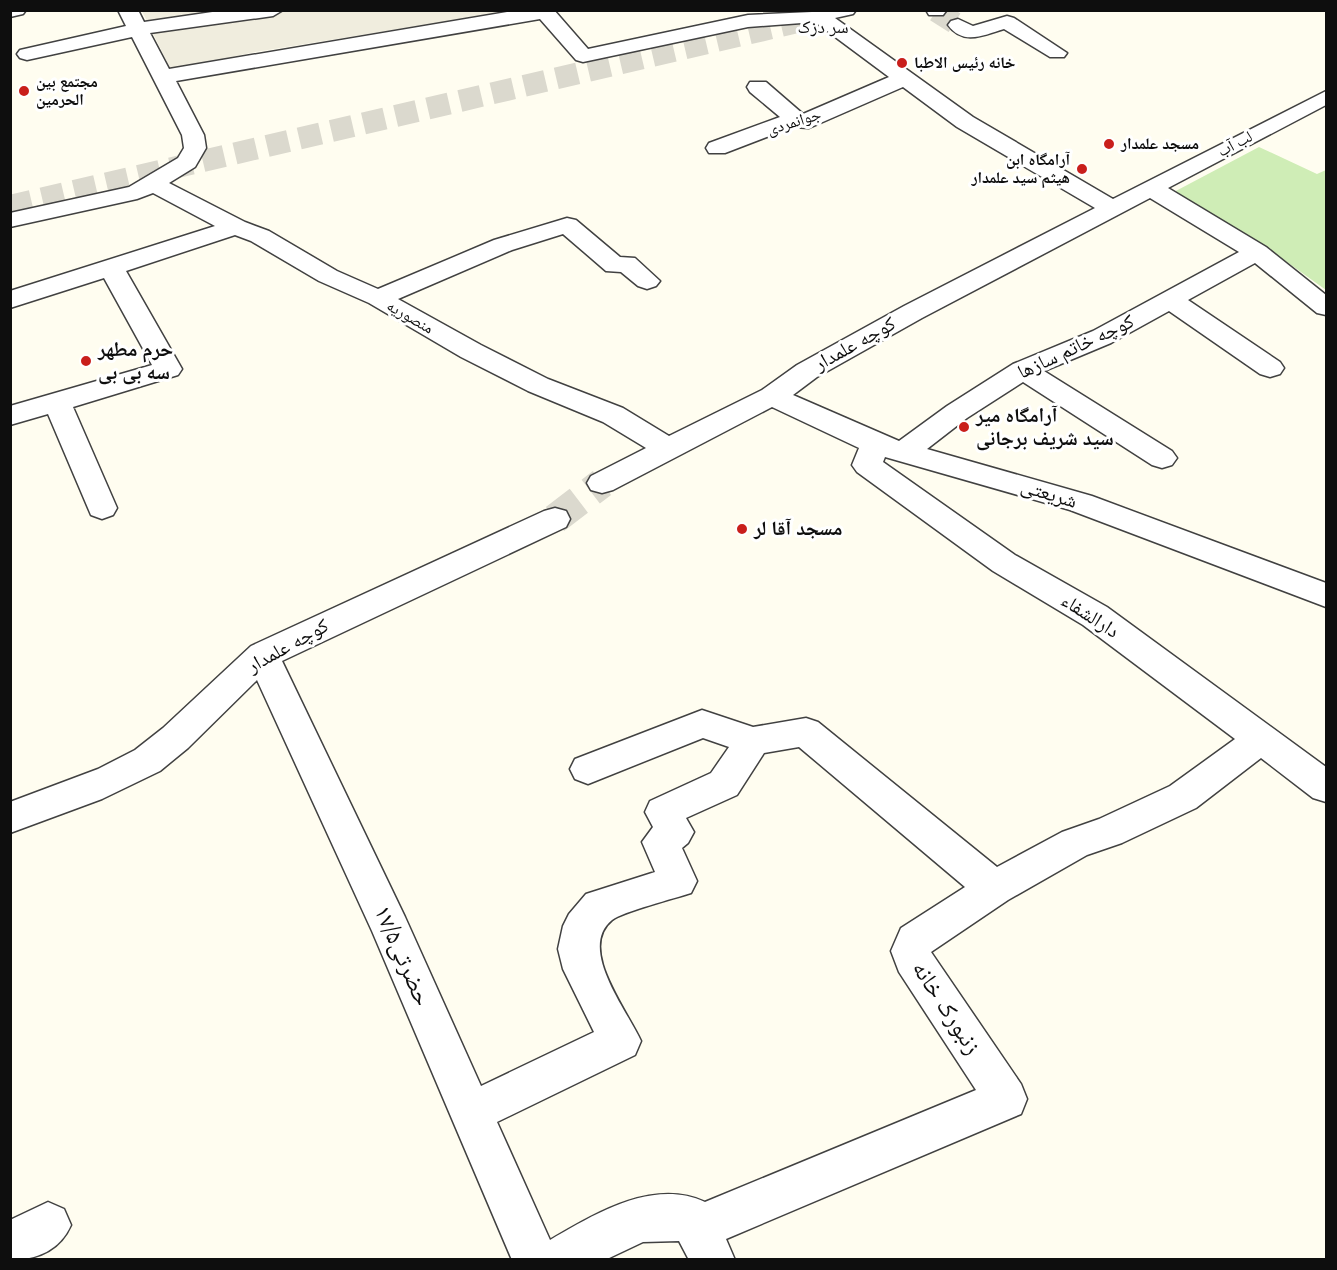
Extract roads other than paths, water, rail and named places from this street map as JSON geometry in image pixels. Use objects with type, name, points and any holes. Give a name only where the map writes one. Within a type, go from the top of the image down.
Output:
[{"type":"street","points":[[10,11],[16,10]]},
{"type":"street","points":[[10,220],[137,192],[154,184],[187,162],[195,148],[193,135],[128,10]]},
{"type":"street","points":[[27,54],[138,31],[273,10]]},
{"type":"street","points":[[162,77],[545,12],[583,56],[748,21],[819,16],[846,10]]},
{"type":"street","points":[[819,16],[964,122],[1110,207]]},
{"type":"street","points":[[958,25],[970,33],[1007,22],[1056,53]]},
{"type":"street","name":"جوانمردی","points":[[717,148],[795,119],[801,123],[903,79]]},
{"type":"street","points":[[758,87],[795,119]]},
{"type":"street","name":"لب آب","points":[[1110,207],[1326,97]]},
{"type":"street","name":"منصوریه","points":[[154,184],[236,227],[260,236],[328,276],[378,298],[528,380],[613,415],[667,448]]},
{"type":"street","points":[[1151,188],[1257,252],[1326,307]]},
{"type":"street","name":"کوچه علمدار","points":[[602,483],[772,396],[816,365],[1110,207]]},
{"type":"street","points":[[378,298],[503,245],[567,225],[615,266],[626,263],[647,281]]},
{"type":"street","points":[[10,300],[112,269],[236,227]]},
{"type":"street","name":"کوچه خاتم سازها","points":[[889,448],[957,412],[1023,370],[1102,338],[1257,252]]},
{"type":"street","points":[[10,416],[168,369],[112,269]]},
{"type":"street","points":[[1170,300],[1270,368]]},
{"type":"street","points":[[1023,370],[1162,458]]},
{"type":"street","name":"شریعتی","points":[[772,396],[889,448],[1082,503],[1326,596]]},
{"type":"street","points":[[57,402],[102,508]]},
{"type":"street","name":"دارالشفاء","points":[[889,448],[867,465],[1004,563],[1095,616],[1326,787]]},
{"type":"street","name":"کوچه علمدار","points":[[10,818],[136,767],[161,750],[242,671],[263,655],[555,519]]},
{"type":"street","name":"حضرتی۱۷/۵","points":[[263,655],[290,718],[391,929],[535,1260]]},
{"type":"street","points":[[588,769],[702,724],[753,741],[806,732],[994,888]]},
{"type":"street","name":"زنبورک خانه","points":[[705,1244],[1006,1099],[913,959],[911,951],[915,941],[994,888],[1074,843],[1110,832],[1183,797],[1261,739]]},
{"type":"street","points":[[472,1112],[620,1041],[583,969],[578,950],[583,926],[600,906],[678,881],[661,842],[675,832],[663,812],[724,784],[753,741]]},
{"type":"street","points":[[561,1260],[609,1232],[643,1219],[689,1218],[705,1244]]},
{"type":"tunnel","points":[[936,11],[958,25]]},
{"type":"tunnel","points":[[10,206],[832,14]]},
{"type":"tunnel","points":[[555,519],[602,483]]},
{"type":"place","name":"خانه رئیس الاطبا","points":[[902,63]]},
{"type":"place","name":"مجتمع بین الحرمین","points":[[24,91]]},
{"type":"place","name":"مسجد علمدار","points":[[1109,144]]},
{"type":"place","name":"آرامگاه ابن هیثم سید علمدار","points":[[1082,169]]},
{"type":"place","name":"حرم مطهر سه بی بی","points":[[86,361]]},
{"type":"place","name":"آرامگاه میر سید شریف برجانی","points":[[964,427]]},
{"type":"place","name":"مسجد آقا لر","points":[[742,529]]},
{"type":"district","name":"سر دزک","points":[[823,27]]}]
